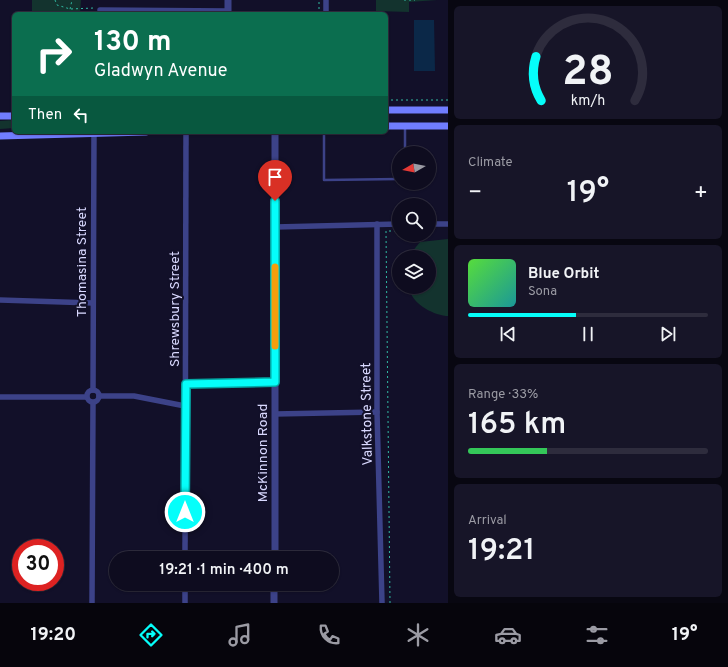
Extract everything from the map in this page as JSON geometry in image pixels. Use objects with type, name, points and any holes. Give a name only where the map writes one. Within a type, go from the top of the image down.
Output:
[{"type":"main road","points":[[388,110],[448,110]]},
{"type":"main road","points":[[0,116],[12,116]]},
{"type":"main road","points":[[388,126],[448,126]]},
{"type":"main road","points":[[0,136],[63,134]]},
{"type":"street","points":[[100,10],[228,12],[228,0]]},
{"type":"street","points":[[326,0],[326,12]]},
{"type":"street","name":"Thomasina Street","points":[[92,390],[94,134]]},
{"type":"street","name":"Shrewsbury Street","points":[[185,551],[186,134]]},
{"type":"street","name":"McKinnon Road","points":[[274,551],[275,134]]},
{"type":"street","name":"Valkstone Street","points":[[377,224],[377,412],[382,603]]},
{"type":"street","points":[[275,227],[392,224]]},
{"type":"street","points":[[436,224],[448,224]]},
{"type":"street","points":[[0,300],[93,302]]},
{"type":"street","points":[[186,384],[275,382]]},
{"type":"street","points":[[86,397],[89,391],[92,390],[96,391],[99,396]]},
{"type":"street","points":[[0,396],[86,397],[87,400],[93,403]]},
{"type":"street","points":[[99,396],[134,396],[185,406]]},
{"type":"street","points":[[93,403],[98,400],[99,396]]},
{"type":"street","points":[[92,603],[93,403]]},
{"type":"street","points":[[275,414],[377,412]]},
{"type":"street","points":[[185,591],[185,603]]},
{"type":"street","points":[[274,591],[274,603]]},
{"type":"lane","points":[[405,126],[405,146]]},
{"type":"lane","points":[[324,134],[324,180],[392,179]]},
{"type":"path","points":[[54,0],[57,5],[62,5],[70,9],[89,10],[93,8],[100,10]]},
{"type":"path","points":[[69,12],[72,0]]},
{"type":"path","points":[[319,0],[319,12]]},
{"type":"path","points":[[404,0],[415,0]]},
{"type":"path","points":[[388,100],[448,100]]},
{"type":"path","points":[[390,603],[386,231],[392,231]]},
{"type":"green space","points":[[32,0],[81,0],[80,12],[32,12]]},
{"type":"green space","points":[[376,0],[437,0],[409,2],[409,12],[376,11]]},
{"type":"green space","points":[[12,120],[12,128],[0,129],[0,121]]},
{"type":"green space","points":[[448,239],[448,316],[434,313],[423,307],[412,294],[436,294],[436,250],[414,250],[420,242],[436,242],[436,240]]},
{"type":"water","points":[[414,20],[434,20],[435,71],[414,71]]},
{"type":"slow traffic","points":[[275,267],[275,346]]},
{"type":"route","points":[[185,512],[186,384],[275,382],[275,201]]}]
